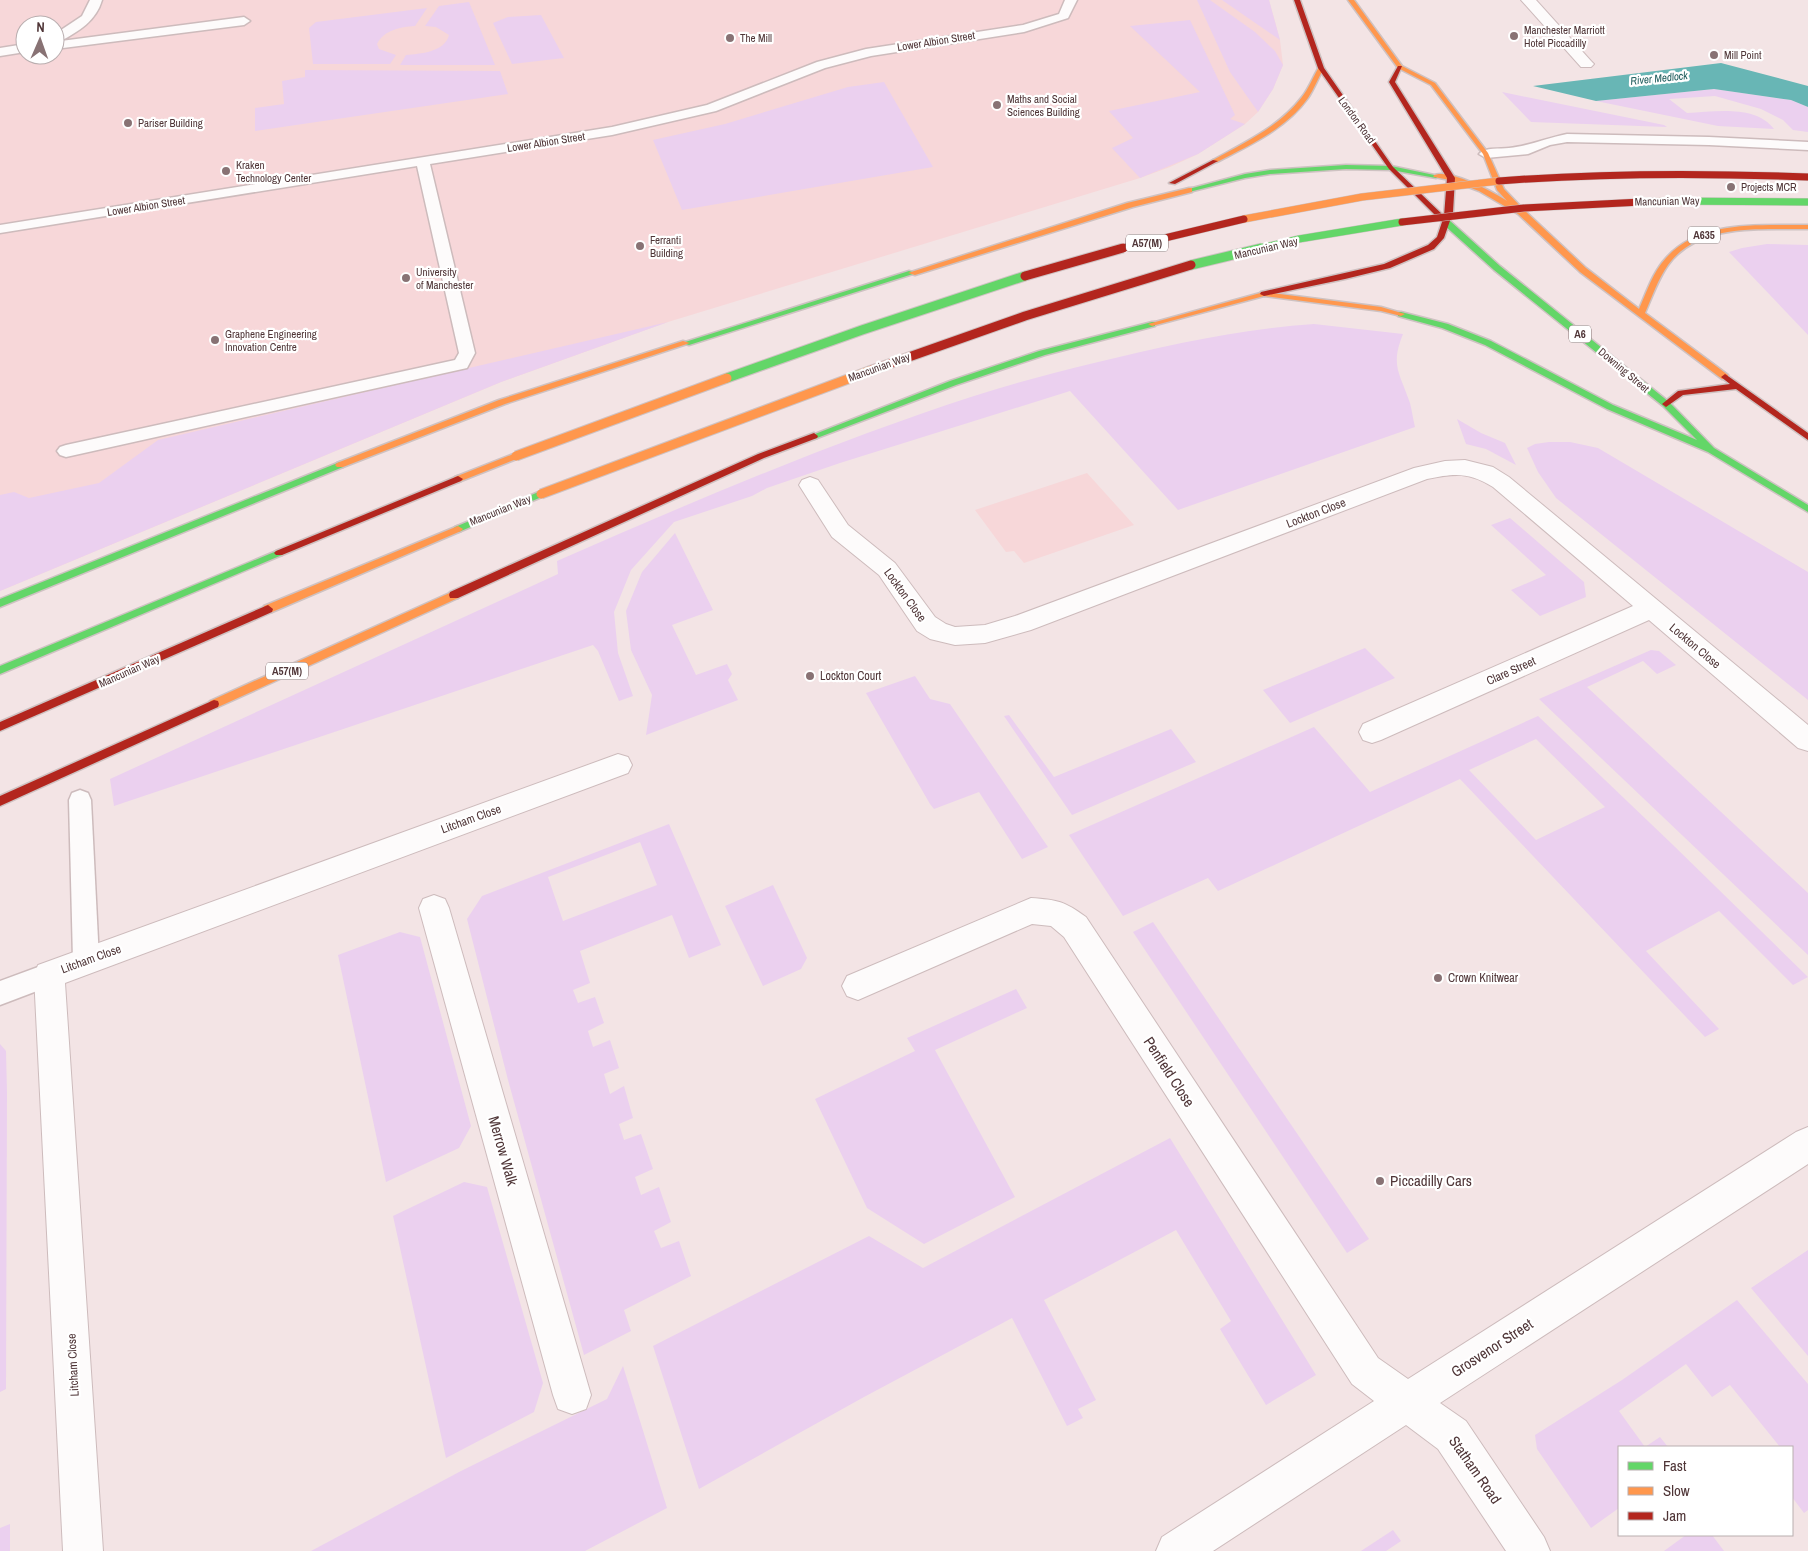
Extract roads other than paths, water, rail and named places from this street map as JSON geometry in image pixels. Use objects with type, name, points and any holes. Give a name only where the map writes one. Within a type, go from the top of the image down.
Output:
[{"type":"main road","name":"London Road","points":[[1296,0],[1320,68],[1391,168],[1446,222]]},
{"type":"main road","points":[[1351,0],[1400,66],[1433,84],[1486,154],[1501,190],[1521,212],[1583,270],[1808,437]]},
{"type":"main road","points":[[1264,294],[1373,270],[1411,258],[1435,244],[1446,222],[1452,193],[1451,178],[1392,82],[1400,66]]},
{"type":"main road","points":[[1130,205],[1267,132],[1304,100],[1320,68]]},
{"type":"main road","points":[[0,603],[296,482],[502,402],[1130,205],[1245,176],[1270,172],[1346,166],[1391,168],[1451,178],[1482,189],[1521,212]]},
{"type":"main road","name":"A57(M)","points":[[0,670],[516,456],[874,326],[1016,279],[1214,225],[1398,192],[1528,178],[1697,174],[1808,176]]},
{"type":"main road","name":"Mancunian Way","points":[[0,727],[367,566],[541,494],[765,407],[1043,308],[1160,274],[1266,248],[1372,227],[1456,215],[1562,204],[1699,200],[1808,202]]},
{"type":"main road","name":"Downing Street","points":[[1446,222],[1497,268],[1666,404],[1711,450],[1808,509]]},
{"type":"main road","name":"A635","points":[[1641,314],[1670,254],[1682,244],[1707,233],[1721,230],[1808,227]]},
{"type":"main road","name":"A57(M)","points":[[0,801],[762,456],[953,383],[1042,353],[1264,294],[1380,310],[1445,326],[1488,343],[1610,407],[1711,450]]},
{"type":"main road","points":[[1666,404],[1680,393],[1737,386]]},
{"type":"street","points":[[1528,0],[1586,64]]},
{"type":"street","name":"Lockton Close","points":[[810,485],[840,531],[887,568],[926,624],[938,632],[955,636],[985,634],[1022,624],[1422,473],[1445,468],[1465,467],[1485,472],[1501,482],[1808,740]]},
{"type":"street","name":"Clare Street","points":[[1372,732],[1650,609]]},
{"type":"street","name":"Litcham Close","points":[[84,1551],[49,974],[618,765]]},
{"type":"street","name":"Merrow Walk","points":[[434,908],[572,1395]]},
{"type":"street","name":"Penfield Close","points":[[858,986],[1031,911],[1057,913],[1075,927],[1365,1371],[1408,1402]]},
{"type":"street","name":"Grosvenor Street","points":[[1176,1551],[1808,1144]]},
{"type":"street","name":"Statham Road","points":[[1408,1402],[1452,1435],[1530,1551]]},
{"type":"lane","points":[[65,34],[74,30],[89,16],[96,0]]},
{"type":"lane","name":"Lower Albion Street","points":[[0,229],[612,131],[711,108],[821,65],[870,52],[1024,28],[1064,16],[1071,0]]},
{"type":"lane","points":[[65,44],[244,21]]},
{"type":"lane","points":[[0,52],[15,50]]},
{"type":"lane","points":[[1486,154],[1528,150],[1546,142],[1567,138],[1709,141],[1808,146]]},
{"type":"lane","points":[[66,451],[461,364],[467,353],[423,162]]},
{"type":"lane","points":[[80,800],[86,960]]},
{"type":"lane","points":[[0,993],[49,974]]},
{"type":"water","name":"River Medlock","points":[[1721,63],[1808,86],[1808,107],[1791,100],[1714,89],[1596,101],[1533,86]]},
{"type":"place","name":"Manchester Marriott Hotel Piccadilly","points":[[1514,36]]},
{"type":"place","name":"The Mill","points":[[730,38]]},
{"type":"place","name":"Mill Point","points":[[1714,55]]},
{"type":"place","name":"Maths and Social Sciences Building","points":[[997,105]]},
{"type":"place","name":"Pariser Building","points":[[128,123]]},
{"type":"place","name":"Kraken Technology Center","points":[[226,171]]},
{"type":"place","name":"Projects MCR","points":[[1731,187]]},
{"type":"place","name":"Ferranti Building","points":[[640,246]]},
{"type":"place","name":"University of Manchester","points":[[406,278]]},
{"type":"place","name":"Graphene Engineering Innovation Centre","points":[[215,340]]},
{"type":"place","name":"Lockton Court","points":[[810,676]]},
{"type":"place","name":"Crown Knitwear","points":[[1438,978]]},
{"type":"place","name":"Piccadilly Cars","points":[[1380,1181]]}]
